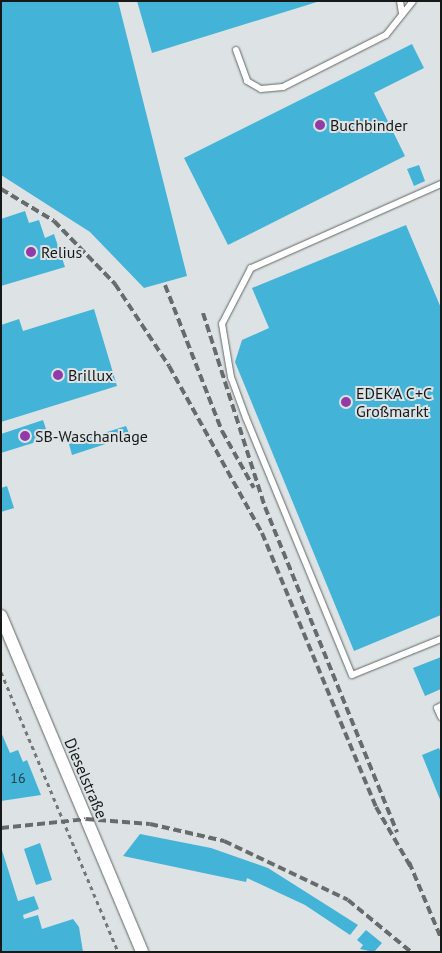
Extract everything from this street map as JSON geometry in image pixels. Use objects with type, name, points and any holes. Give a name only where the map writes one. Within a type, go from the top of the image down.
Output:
[{"type":"street","name":"Dieselstraße","points":[[1,616],[142,952]]},
{"type":"lane","points":[[400,1],[402,13]]},
{"type":"lane","points":[[236,50],[248,81],[261,89],[283,87],[386,35],[413,1]]},
{"type":"lane","points":[[441,184],[397,206],[252,268],[222,324],[231,377],[246,418],[352,675],[441,639]]},
{"type":"lane","points":[[441,706],[437,708],[441,717]]},
{"type":"path","points":[[1,672],[118,952]]},
{"type":"building","points":[[1,1],[118,1],[187,276],[144,288],[90,232],[1,175]]},
{"type":"building","points":[[137,1],[317,1],[317,2],[152,53]]},
{"type":"building","name":"Buchbinder","points":[[412,44],[424,68],[374,93],[405,156],[228,245],[184,158]]},
{"type":"building","points":[[419,165],[425,181],[414,186],[407,169]]},
{"type":"building","name":"Relius","points":[[25,211],[29,223],[39,220],[45,238],[54,234],[65,267],[1,286],[1,219]]},
{"type":"building","name":"EDEKA C+C Großmarkt","points":[[406,225],[441,308],[441,615],[354,651],[235,362],[242,340],[269,328],[252,288]]},
{"type":"building","name":"Brillux","points":[[94,309],[117,386],[1,422],[1,325],[19,319],[23,331]]},
{"type":"building","name":"SB-Waschanlage","points":[[43,420],[49,438],[1,453],[1,434]]},
{"type":"building","points":[[126,426],[130,436],[72,455],[69,444]]},
{"type":"building","points":[[7,486],[14,508],[1,512],[1,488]]},
{"type":"building","points":[[441,657],[441,689],[425,696],[413,668]]},
{"type":"building","points":[[1,732],[10,753],[18,750],[23,762],[27,760],[41,795],[1,801]]},
{"type":"building","points":[[439,748],[441,753],[441,802],[422,755]]},
{"type":"building","points":[[140,834],[211,848],[268,868],[358,925],[350,935],[305,905],[247,878],[246,882],[123,856]]},
{"type":"building","points":[[40,843],[52,880],[36,885],[24,849]]},
{"type":"building","points":[[1,847],[18,901],[34,896],[39,909],[23,915],[24,919],[38,915],[42,929],[73,919],[79,927],[83,952],[1,952]]},
{"type":"building","points":[[366,930],[382,943],[374,952],[360,949],[363,945],[357,940]]},
{"type":"railway","points":[[1,189],[54,221],[115,284],[169,366],[262,533],[376,807],[412,869]]},
{"type":"railway","points":[[165,285],[222,431],[254,488]]},
{"type":"railway","points":[[203,313],[265,507],[397,832]]},
{"type":"railway","points":[[1,828],[86,819],[150,824],[224,841],[348,900],[411,952]]},
{"type":"railway","points":[[409,862],[441,938]]},
{"type":"place","name":"Buchbinder","points":[[320,125]]},
{"type":"place","name":"Relius","points":[[31,252]]},
{"type":"place","name":"Brillux","points":[[58,375]]},
{"type":"place","name":"EDEKA C+C Großmarkt","points":[[346,402]]},
{"type":"place","name":"SB-Waschanlage","points":[[25,436]]}]
